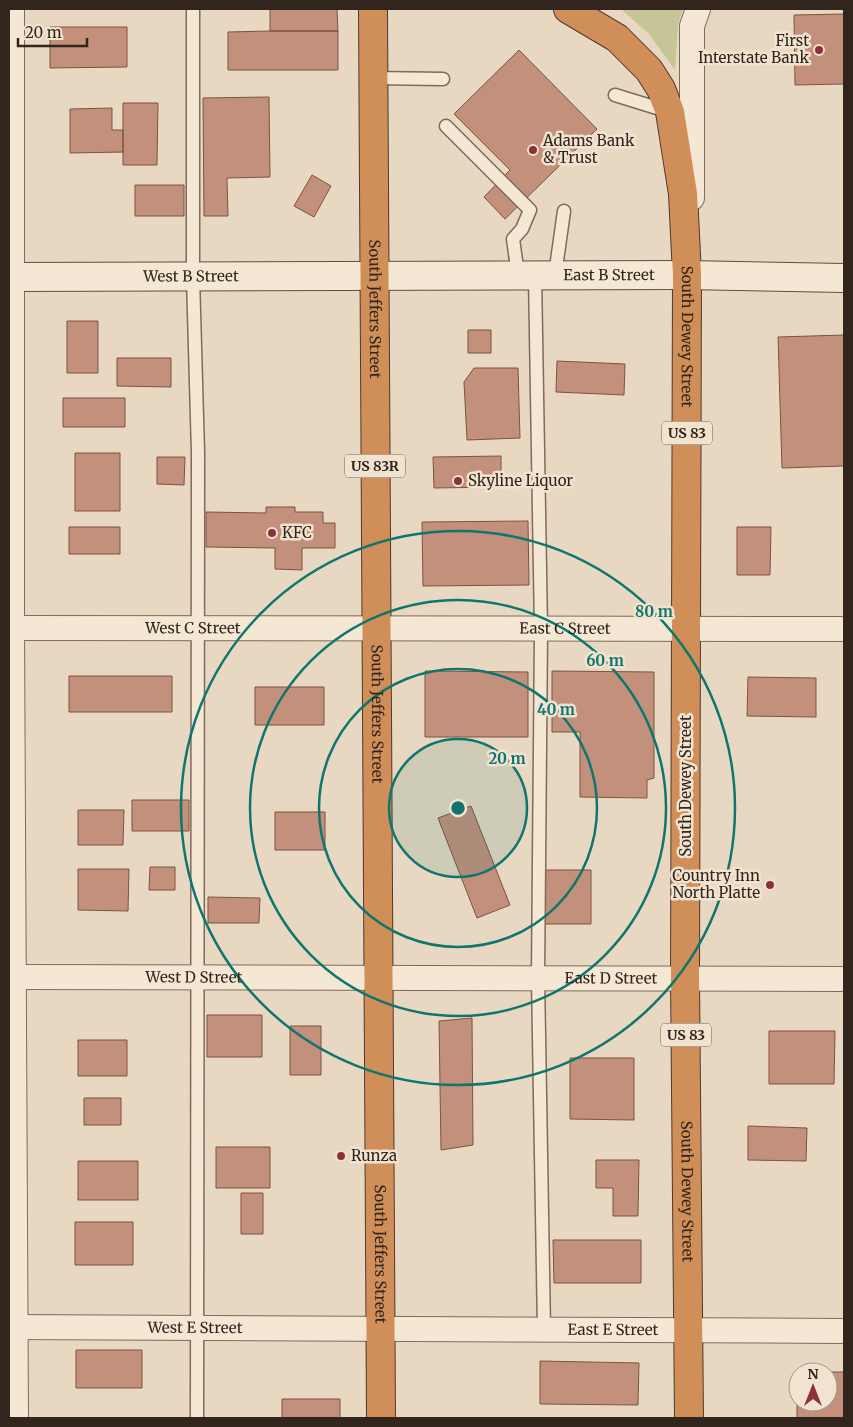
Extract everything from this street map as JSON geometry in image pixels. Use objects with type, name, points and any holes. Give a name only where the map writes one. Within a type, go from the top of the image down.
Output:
[{"type":"highway","name":"South Jeffers Street","points":[[373,9],[381,1418]]},
{"type":"highway","name":"US 83","points":[[568,9],[617,38],[638,57],[661,88],[670,112]]},
{"type":"highway","name":"South Dewey Street","points":[[670,112],[683,194],[687,275],[685,979],[689,1418]]},
{"type":"street","points":[[12,9],[10,628],[12,1327],[16,1418]]},
{"type":"street","name":"South Dewey Street","points":[[684,214],[693,196],[692,26],[698,9]]},
{"type":"street","name":"East B Street","points":[[374,277],[687,275],[844,278]]},
{"type":"street","name":"West B Street","points":[[10,277],[374,277]]},
{"type":"street","name":"West C Street","points":[[10,628],[376,630]]},
{"type":"street","name":"East C Street","points":[[376,630],[844,629]]},
{"type":"street","name":"West D Street","points":[[11,977],[378,978]]},
{"type":"street","name":"East D Street","points":[[378,978],[844,979]]},
{"type":"street","name":"West E Street","points":[[12,1327],[381,1329]]},
{"type":"street","name":"East E Street","points":[[381,1329],[844,1331]]},
{"type":"lane","points":[[193,9],[193,277],[198,453],[196,629],[197,1418]]},
{"type":"lane","points":[[373,78],[443,78]]},
{"type":"lane","points":[[615,96],[670,112]]},
{"type":"lane","points":[[446,126],[530,210],[522,228],[513,239],[536,275]]},
{"type":"lane","points":[[544,1330],[538,978],[540,630],[536,275],[564,211]]},
{"type":"green space","points":[[621,9],[683,9],[678,25],[675,70],[649,34]]},
{"type":"building","points":[[270,9],[337,9],[338,31],[270,31]]},
{"type":"building","name":"First Interstate Bank","points":[[844,14],[844,84],[795,85],[794,15]]},
{"type":"building","points":[[50,27],[127,27],[127,67],[50,68]]},
{"type":"building","points":[[338,31],[338,70],[228,70],[228,32]]},
{"type":"building","name":"Adams Bank & Trust","points":[[519,50],[597,129],[505,219],[484,197],[510,170],[454,114]]},
{"type":"building","points":[[269,97],[270,177],[227,178],[228,216],[204,216],[203,98]]},
{"type":"building","points":[[123,103],[158,103],[157,165],[123,165]]},
{"type":"building","points":[[112,108],[112,130],[123,130],[123,152],[70,153],[70,109]]},
{"type":"building","points":[[312,175],[331,186],[314,217],[294,206]]},
{"type":"building","points":[[135,185],[184,185],[184,216],[135,216]]},
{"type":"building","points":[[67,321],[98,321],[98,373],[67,373]]},
{"type":"building","points":[[468,330],[491,330],[491,353],[468,353]]},
{"type":"building","points":[[844,335],[844,466],[782,468],[778,337]]},
{"type":"building","points":[[117,358],[171,358],[171,387],[117,386]]},
{"type":"building","points":[[557,361],[625,364],[624,395],[556,392]]},
{"type":"building","points":[[474,368],[518,368],[520,438],[467,440],[464,382]]},
{"type":"building","points":[[63,398],[125,398],[125,427],[63,427]]},
{"type":"building","points":[[75,453],[120,453],[120,511],[75,511]]},
{"type":"building","points":[[501,456],[501,487],[434,488],[433,457]]},
{"type":"building","points":[[157,457],[185,457],[184,485],[157,484]]},
{"type":"building","points":[[266,507],[295,507],[295,512],[323,512],[323,523],[335,523],[335,548],[302,548],[302,570],[275,569],[275,548],[206,547],[206,512],[266,513]]},
{"type":"building","points":[[528,521],[529,585],[423,586],[422,522]]},
{"type":"building","points":[[69,527],[120,527],[120,554],[69,554]]},
{"type":"building","points":[[737,527],[771,527],[770,575],[737,575]]},
{"type":"building","points":[[425,671],[528,672],[528,737],[425,737]]},
{"type":"building","points":[[552,671],[654,672],[654,778],[647,780],[647,798],[580,797],[580,732],[552,732]]},
{"type":"building","points":[[69,676],[172,676],[172,712],[69,712]]},
{"type":"building","points":[[748,677],[816,678],[816,717],[747,716]]},
{"type":"building","points":[[255,687],[324,687],[324,725],[255,725]]},
{"type":"building","points":[[132,800],[189,800],[189,831],[132,831]]},
{"type":"building","points":[[471,806],[510,905],[477,918],[438,818]]},
{"type":"building","points":[[78,810],[124,810],[123,845],[78,845]]},
{"type":"building","points":[[275,812],[325,812],[325,850],[275,850]]},
{"type":"building","points":[[150,867],[175,867],[175,890],[149,890]]},
{"type":"building","points":[[78,869],[129,869],[128,911],[78,910]]},
{"type":"building","points":[[545,870],[591,870],[591,924],[545,924]]},
{"type":"building","points":[[208,897],[260,898],[259,923],[208,923]]},
{"type":"building","points":[[207,1015],[262,1015],[262,1057],[207,1057]]},
{"type":"building","points":[[472,1018],[473,1145],[441,1150],[439,1021]]},
{"type":"building","points":[[290,1026],[321,1026],[321,1075],[290,1075]]},
{"type":"building","points":[[769,1031],[835,1031],[834,1084],[769,1084]]},
{"type":"building","points":[[78,1040],[127,1040],[127,1076],[78,1076]]},
{"type":"building","points":[[570,1058],[634,1058],[634,1120],[570,1119]]},
{"type":"building","points":[[84,1098],[121,1098],[121,1125],[84,1125]]},
{"type":"building","points":[[748,1126],[807,1128],[806,1161],[748,1160]]},
{"type":"building","points":[[216,1147],[270,1147],[270,1188],[216,1188]]},
{"type":"building","points":[[596,1160],[639,1160],[638,1216],[613,1216],[613,1188],[596,1188]]},
{"type":"building","points":[[78,1161],[138,1161],[138,1200],[78,1200]]},
{"type":"building","points":[[241,1193],[263,1193],[263,1234],[241,1234]]},
{"type":"building","points":[[75,1222],[133,1222],[133,1265],[75,1265]]},
{"type":"building","points":[[553,1240],[641,1240],[641,1283],[554,1283]]},
{"type":"building","points":[[76,1350],[142,1350],[142,1388],[76,1388]]},
{"type":"building","points":[[540,1361],[639,1363],[638,1405],[540,1404]]},
{"type":"building","points":[[838,1372],[844,1372],[844,1418],[797,1418],[797,1412],[838,1412]]},
{"type":"building","points":[[282,1399],[340,1399],[340,1418],[282,1418]]},
{"type":"place","name":"First Interstate Bank","points":[[819,50]]},
{"type":"place","name":"Adams Bank & Trust","points":[[533,150]]},
{"type":"place","name":"Skyline Liquor","points":[[458,481]]},
{"type":"place","name":"KFC","points":[[272,533]]},
{"type":"place","name":"Country Inn North Platte","points":[[770,885]]},
{"type":"place","name":"Runza","points":[[341,1156]]}]
